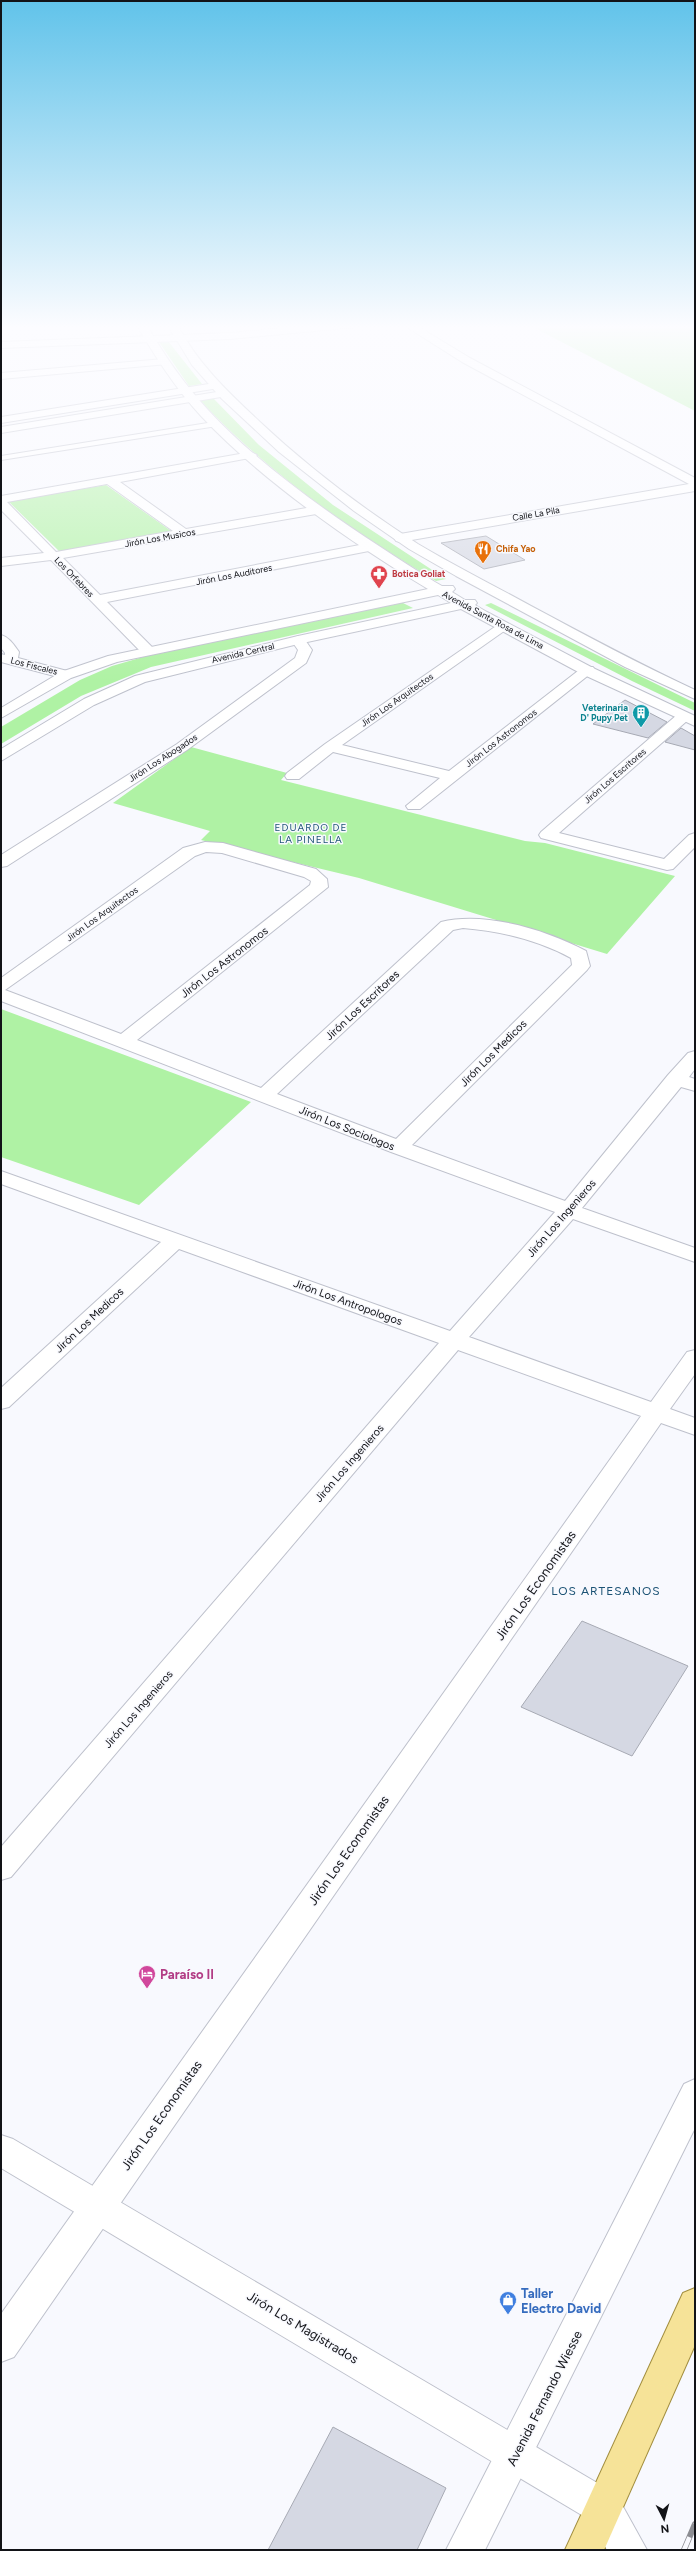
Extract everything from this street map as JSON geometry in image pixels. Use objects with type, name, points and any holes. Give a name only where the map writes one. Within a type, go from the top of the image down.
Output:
[{"type":"main road","points":[[584,2550],[695,2305]]},
{"type":"street","name":"Avenida Santa Rosa de Lima","points":[[237,443],[318,510],[370,547],[462,605],[588,670],[689,719]]},
{"type":"street","points":[[275,443],[400,538],[603,651],[695,695]]},
{"type":"street","points":[[621,443],[695,483]]},
{"type":"street","points":[[1,500],[251,455]]},
{"type":"street","points":[[109,480],[185,534]]},
{"type":"street","name":"Calle La Pila","points":[[400,538],[695,487]]},
{"type":"street","name":"Los Orfebres","points":[[1,503],[148,651]]},
{"type":"street","name":"Jirón Los Musicos","points":[[1,562],[53,556],[318,510]]},
{"type":"street","name":"Jirón Los Auditores","points":[[96,600],[370,547]]},
{"type":"street","name":"Avenida Central","points":[[1,714],[66,675],[148,651],[478,582]]},
{"type":"street","name":"Avenida Central","points":[[1,756],[89,702],[140,679],[298,640],[502,596]]},
{"type":"street","name":"Jirón Los Arquitectos","points":[[293,776],[330,747],[502,626]]},
{"type":"street","points":[[1,639],[12,652],[12,656],[5,659]]},
{"type":"street","name":"Jirón Los Abogados","points":[[1,862],[182,747],[302,660],[305,650],[298,640]]},
{"type":"street","name":"Los Fiscales","points":[[5,659],[66,675]]},
{"type":"street","name":"Jirón Los Astronomos","points":[[414,806],[588,670]]},
{"type":"street","name":"Jirón Los Escritores","points":[[689,719],[547,835],[667,865],[695,838]]},
{"type":"street","points":[[330,747],[452,776]]},
{"type":"street","name":"Jirón Los Arquitectos","points":[[1,986],[189,852],[205,847],[230,850],[310,873],[319,879]]},
{"type":"street","name":"Jirón Los Astronomos","points":[[123,1042],[319,887],[319,879]]},
{"type":"street","name":"Jirón Los Escritores","points":[[265,1095],[447,926],[464,922],[484,924],[567,947],[580,955]]},
{"type":"street","name":"Jirón Los Medicos","points":[[398,1148],[581,966],[580,955]]},
{"type":"street","name":"Jirón Los Sociologos","points":[[1,995],[265,1095],[398,1148],[568,1211],[695,1255]]},
{"type":"street","name":"Jirón Los Ingenieros","points":[[1,1868],[454,1340],[685,1082],[695,1057]]},
{"type":"street","name":"Jirón Los Antropologos","points":[[1,1176],[695,1427]]},
{"type":"street","name":"Jirón Los Medicos","points":[[1,1401],[177,1239]]},
{"type":"street","name":"Jirón Los Economistas","points":[[1,2344],[695,1357]]},
{"type":"street","name":"Avenida Fernando Wiesse","points":[[466,2550],[516,2454],[695,2094]]},
{"type":"street","name":"Jirón Los Magistrados","points":[[1,2150],[98,2206],[603,2507]]},
{"type":"street","points":[[603,2507],[628,2550]]},
{"type":"lane","points":[[1,458],[95,443]]},
{"type":"green space","points":[[243,443],[257,443],[333,505],[446,579],[436,581],[404,562],[311,499]]},
{"type":"green space","points":[[106,485],[174,533],[61,553],[8,501]]},
{"type":"green space","points":[[399,601],[413,608],[151,667],[81,696],[1,744],[1,727],[80,680],[112,666],[157,653]]},
{"type":"green space","points":[[491,603],[695,703],[695,711],[632,681],[485,605]]},
{"type":"green space","points":[[191,747],[287,773],[281,780],[525,841],[545,843],[675,876],[607,954],[359,878],[201,840],[210,831],[113,803]]},
{"type":"green space","points":[[1,1009],[251,1102],[139,1205],[1,1157]]},
{"type":"building","points":[[486,536],[525,560],[484,569],[441,543]]},
{"type":"building","points":[[625,700],[667,722],[648,738],[593,724]]},
{"type":"building","points":[[681,728],[695,736],[695,750],[665,742]]},
{"type":"building","points":[[582,1621],[688,1666],[632,1756],[521,1707]]},
{"type":"building","points":[[333,2427],[446,2488],[417,2550],[268,2550]]},
{"type":"railway","points":[[684,2550],[695,2524]]},
{"type":"place","name":"Chifa Yao","points":[[483,564]]},
{"type":"place","name":"Botica Goliat","points":[[379,589]]},
{"type":"place","name":"Veterinaria D' Pupy Pet","points":[[641,728]]},
{"type":"place","name":"Paraíso II","points":[[147,1989]]},
{"type":"place","name":"Taller Electro David","points":[[508,2315]]},
{"type":"district","name":"EDUARDO DE LA PINELLA","points":[[311,832]]},
{"type":"district","name":"LOS ARTESANOS","points":[[606,1591]]}]
